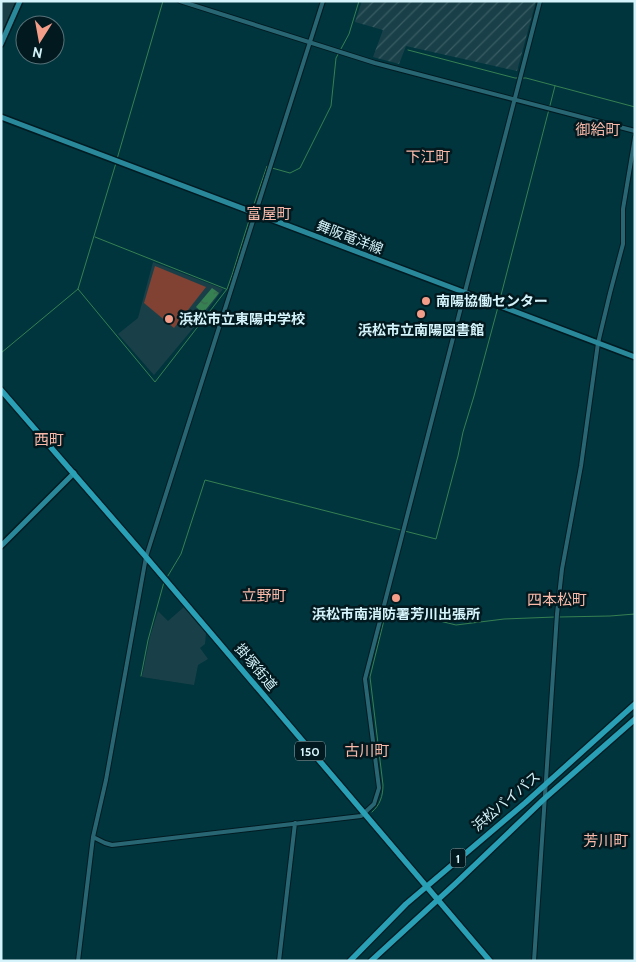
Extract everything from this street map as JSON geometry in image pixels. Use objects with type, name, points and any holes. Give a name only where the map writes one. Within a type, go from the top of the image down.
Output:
[{"type":"highway","name":"掛塚街道","points":[[1,390],[146,557],[490,961]]},
{"type":"highway","name":"浜松バイパス","points":[[350,961],[426,886],[635,704]]},
{"type":"highway","name":"浜松バイパス","points":[[371,961],[544,798],[635,719]]},
{"type":"main road","points":[[1,44],[20,1]]},
{"type":"main road","name":"舞阪竜洋線","points":[[1,117],[635,357]]},
{"type":"main road","points":[[1,546],[74,473]]},
{"type":"street","points":[[180,1],[339,53],[635,131]]},
{"type":"street","points":[[78,961],[93,837],[106,780],[146,557],[322,1]]},
{"type":"street","points":[[93,837],[105,844],[112,845],[361,816],[374,804],[379,788],[365,678],[540,1]]},
{"type":"street","points":[[534,961],[557,614],[562,569],[576,500],[598,343],[624,244],[623,209],[635,137]]},
{"type":"street","points":[[279,961],[295,823]]},
{"type":"shaded area","points":[[1,1],[16,1],[1,37]]},
{"type":"shaded area","points":[[362,1],[536,1],[517,71],[406,46],[399,64],[373,57],[383,30],[355,22]]},
{"type":"shaded area","name":"浜松市立東陽中学校","points":[[153,262],[223,289],[154,375],[118,334],[138,318]]},
{"type":"shaded area","points":[[155,266],[206,287],[174,328],[144,303]]},
{"type":"shaded area","points":[[184,607],[206,633],[205,644],[200,648],[208,659],[198,665],[194,685],[142,677],[150,637],[158,611],[168,621]]},
{"type":"water","points":[[212,288],[219,293],[203,313],[196,307]]},
{"type":"waterway","points":[[117,159],[163,1]]},
{"type":"waterway","points":[[272,168],[290,173],[300,168],[331,106],[336,58],[349,34],[359,1]]},
{"type":"waterway","points":[[408,50],[515,78],[526,78],[635,107]]},
{"type":"waterway","points":[[499,303],[555,86]]},
{"type":"waterway","points":[[1,353],[78,289],[116,163]]},
{"type":"waterway","points":[[252,210],[267,166],[269,167]]},
{"type":"waterway","points":[[78,289],[155,382],[227,289],[251,214]]},
{"type":"waterway","points":[[95,237],[226,289]]},
{"type":"waterway","points":[[166,579],[181,554],[205,480],[436,539],[463,432],[498,307]]},
{"type":"waterway","points":[[141,676],[148,640],[164,582]]},
{"type":"waterway","points":[[372,812],[380,800],[383,785],[370,677],[387,608],[456,625],[504,619],[555,617]]},
{"type":"waterway","points":[[559,617],[635,614]]},
{"type":"place","name":"南陽協働センター","points":[[426,301]]},
{"type":"place","name":"浜松市立南陽図書館","points":[[421,314]]},
{"type":"place","name":"浜松市立東陽中学校","points":[[169,319]]},
{"type":"place","name":"浜松市南消防署芳川出張所","points":[[396,598]]},
{"type":"district","name":"御給町","points":[[598,130]]},
{"type":"district","name":"下江町","points":[[428,157]]},
{"type":"district","name":"富屋町","points":[[269,214]]},
{"type":"district","name":"西町","points":[[49,440]]},
{"type":"district","name":"立野町","points":[[264,596]]},
{"type":"district","name":"四本松町","points":[[557,600]]},
{"type":"district","name":"古川町","points":[[367,751]]},
{"type":"district","name":"芳川町","points":[[606,841]]}]
